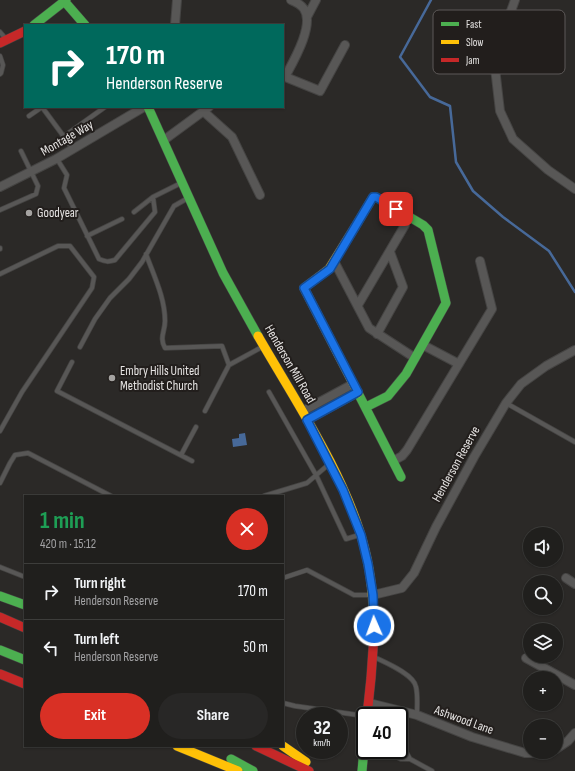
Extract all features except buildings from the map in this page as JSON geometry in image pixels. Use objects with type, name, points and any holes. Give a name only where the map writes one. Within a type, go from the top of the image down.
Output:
[{"type":"main road","points":[[35,24],[66,1],[84,24]]},
{"type":"main road","points":[[4,42],[24,32]]},
{"type":"main road","name":"Henderson Mill Road","points":[[148,108],[164,140],[188,198],[230,287],[303,411],[343,490],[361,535],[373,595],[373,656],[368,707]]},
{"type":"main road","points":[[366,407],[388,396],[406,374],[446,303],[428,230],[423,225],[376,197],[373,197],[330,269],[304,288],[401,477]]},
{"type":"main road","points":[[0,596],[24,605]]},
{"type":"main road","points":[[0,618],[24,628]]},
{"type":"main road","points":[[0,626],[24,636]]},
{"type":"main road","points":[[0,650],[24,660]]},
{"type":"main road","points":[[0,674],[24,684]]},
{"type":"main road","points":[[179,747],[238,771]]},
{"type":"main road","points":[[258,747],[309,771]]},
{"type":"main road","points":[[284,747],[318,771]]},
{"type":"main road","points":[[219,753],[253,771]]},
{"type":"main road","points":[[362,771],[363,759]]},
{"type":"street","points":[[175,24],[177,0]]},
{"type":"street","points":[[291,0],[301,5],[305,10],[306,30],[304,39],[284,76],[320,91],[345,45]]},
{"type":"street","points":[[306,17],[316,0]]},
{"type":"street","points":[[511,10],[515,0]]},
{"type":"street","points":[[496,74],[500,110],[513,139],[548,170],[575,188]]},
{"type":"street","name":"Montage Way","points":[[0,187],[56,159],[142,108]]},
{"type":"street","points":[[164,140],[206,109],[232,137],[260,196]]},
{"type":"street","points":[[358,305],[405,225]]},
{"type":"street","points":[[377,334],[404,287],[390,252]]},
{"type":"street","points":[[334,261],[369,328],[415,358]]},
{"type":"street","points":[[393,461],[402,456],[407,450],[492,310],[480,261]]},
{"type":"street","points":[[423,345],[459,364]]},
{"type":"street","name":"Henderson Reserve","points":[[373,595],[402,588],[414,573],[440,520],[506,403],[521,384],[546,366],[575,350]]},
{"type":"street","points":[[303,411],[324,400],[355,388]]},
{"type":"street","points":[[307,420],[328,409],[355,388]]},
{"type":"street","points":[[324,400],[328,409]]},
{"type":"street","points":[[566,578],[575,584]]},
{"type":"street","points":[[535,663],[575,685]]},
{"type":"street","name":"Ashwood Lane","points":[[369,703],[417,715],[472,737],[523,752]]},
{"type":"street","points":[[563,745],[568,742],[575,734]]},
{"type":"lane","points":[[0,32],[4,42]]},
{"type":"lane","points":[[0,56],[3,65],[2,73],[0,74]]},
{"type":"lane","points":[[29,116],[41,108]]},
{"type":"lane","points":[[43,108],[73,149]]},
{"type":"lane","points":[[64,137],[104,108]]},
{"type":"lane","points":[[0,210],[36,194],[38,186],[21,151]]},
{"type":"lane","points":[[56,159],[67,176],[64,188],[100,259],[108,262],[115,260],[155,212],[153,197]]},
{"type":"lane","points":[[134,212],[153,197],[182,183]]},
{"type":"lane","points":[[80,347],[95,319],[110,298],[129,279],[142,262],[174,206],[188,198]]},
{"type":"lane","points":[[87,236],[122,219]]},
{"type":"lane","points":[[0,274],[58,246],[70,246],[81,258],[94,277],[92,288],[22,392],[0,431]]},
{"type":"lane","points":[[146,254],[164,306],[165,323],[162,342],[165,348],[222,346],[229,365]]},
{"type":"lane","points":[[205,411],[229,365],[264,345]]},
{"type":"lane","points":[[72,362],[57,391],[192,461]]},
{"type":"lane","points":[[269,392],[316,475],[346,539],[361,535]]},
{"type":"lane","points":[[506,403],[575,442]]},
{"type":"lane","points":[[181,455],[196,427]]},
{"type":"lane","points":[[0,483],[16,455],[28,453],[109,495]]},
{"type":"lane","points":[[267,495],[307,483],[330,463]]},
{"type":"lane","points":[[0,567],[24,577]]},
{"type":"lane","points":[[284,578],[307,570],[354,595],[373,595]]},
{"type":"lane","points":[[373,656],[414,681],[416,686],[417,715]]},
{"type":"lane","points":[[284,703],[356,715]]},
{"type":"lane","points":[[408,755],[410,759],[432,771]]},
{"type":"water","points":[[245,433],[247,445],[233,447],[232,439],[239,438],[239,434]]},
{"type":"waterway","points":[[431,0],[400,57],[430,97],[450,106],[456,162],[473,191],[503,217],[549,251],[575,292]]},
{"type":"traffic: fast","points":[[35,24],[66,0]]},
{"type":"traffic: fast","points":[[65,2],[84,24]]},
{"type":"traffic: fast","points":[[148,108],[223,273],[258,336]]},
{"type":"traffic: fast","points":[[355,227],[373,197],[376,197],[423,225],[428,230],[446,303],[406,374],[388,396],[366,407]]},
{"type":"traffic: fast","points":[[358,393],[401,477]]},
{"type":"traffic: fast","points":[[0,596],[24,605]]},
{"type":"traffic: fast","points":[[0,650],[24,660]]},
{"type":"traffic: fast","points":[[231,759],[253,771]]},
{"type":"traffic: fast","points":[[362,771],[363,759]]},
{"type":"traffic: slow","points":[[355,227],[329,269],[304,288],[358,393]]},
{"type":"traffic: slow","points":[[258,336],[319,440],[346,495],[357,523],[365,550],[371,582],[374,635]]},
{"type":"traffic: slow","points":[[179,747],[238,771]]},
{"type":"traffic: slow","points":[[284,747],[306,762]]},
{"type":"traffic: jam","points":[[0,43],[24,31]]},
{"type":"traffic: jam","points":[[0,617],[24,628]]},
{"type":"traffic: jam","points":[[368,707],[374,635]]},
{"type":"traffic: jam","points":[[0,674],[24,684]]},
{"type":"traffic: jam","points":[[258,747],[309,771]]},
{"type":"place","name":"Goodyear","points":[[29,213]]},
{"type":"place","name":"Embry Hills United Methodist Church","points":[[112,378]]},
{"type":"route","points":[[374,626],[373,595],[361,535],[343,490],[307,420],[358,392],[304,288],[330,269],[373,197],[376,197],[396,209]]}]
